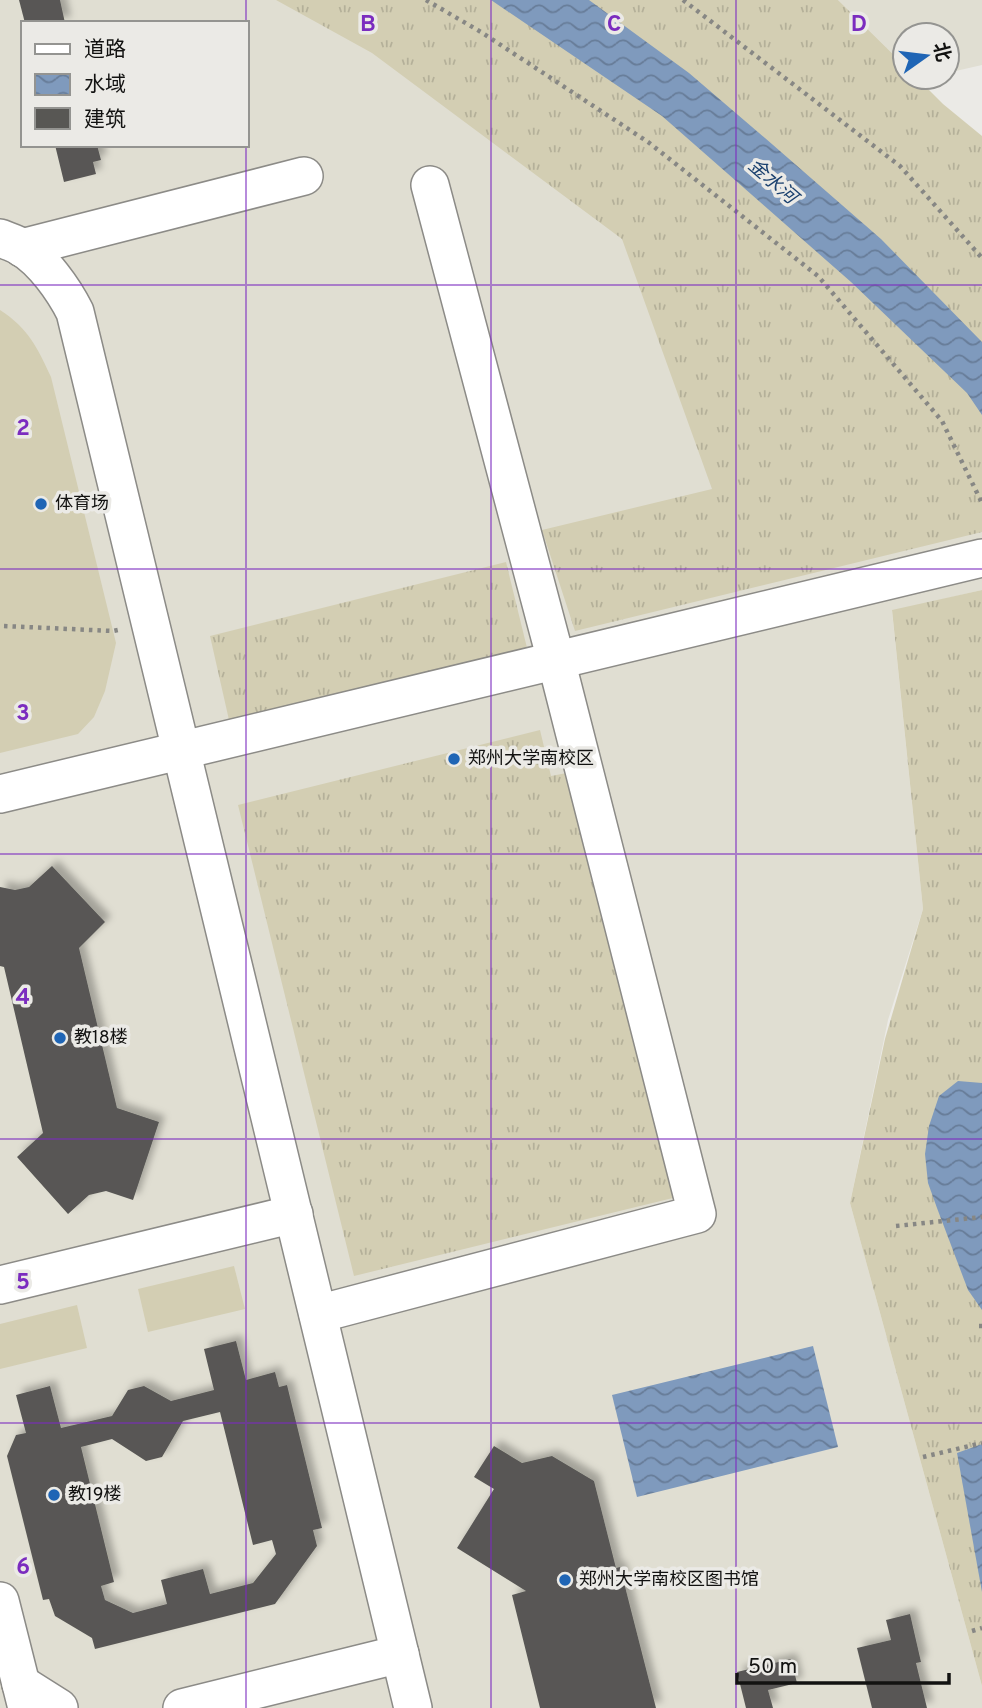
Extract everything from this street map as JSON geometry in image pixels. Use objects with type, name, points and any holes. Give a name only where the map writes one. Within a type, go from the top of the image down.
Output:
[{"type":"lane","points":[[11,243],[304,176]]},
{"type":"lane","points":[[318,1314],[698,1214],[556,660],[430,185]]},
{"type":"lane","points":[[11,243],[42,265],[75,312],[414,1708]]},
{"type":"lane","points":[[0,794],[982,558]]},
{"type":"lane","points":[[0,1285],[293,1214]]},
{"type":"lane","points":[[0,1601],[24,1696],[59,1708]]},
{"type":"lane","points":[[182,1708],[400,1654]]},
{"type":"path","points":[[426,0],[481,32],[648,142],[818,276],[942,421],[982,503]]},
{"type":"path","points":[[683,0],[900,166],[982,257]]},
{"type":"path","points":[[4,626],[113,631],[150,622]]},
{"type":"path","points":[[896,1226],[982,1217]]},
{"type":"path","points":[[923,1457],[982,1443]]},
{"type":"path","points":[[972,1631],[982,1628]]},
{"type":"shaded area","name":"郑州大学南校区","points":[[0,0],[380,0],[982,523],[982,590],[892,611],[923,909],[888,1020],[850,1203],[982,1686],[982,1708],[0,1708]]},
{"type":"shaded area","points":[[838,0],[982,0],[982,65],[961,70],[961,21],[891,21],[891,52]]},
{"type":"green space","points":[[276,0],[838,0],[891,52],[891,91],[930,91],[982,136],[982,532],[575,631],[542,530],[712,489],[622,239],[372,53]]},
{"type":"green space","name":"体育场","points":[[0,310],[31,339],[51,377],[116,643],[105,691],[94,717],[78,734],[0,753]]},
{"type":"green space","points":[[506,562],[528,652],[229,720],[210,636]]},
{"type":"green space","points":[[982,590],[982,1686],[850,1203],[885,1039],[923,909],[892,610]]},
{"type":"green space","points":[[540,730],[551,776],[572,772],[677,1197],[354,1276],[238,805]]},
{"type":"green space","points":[[234,1266],[245,1309],[148,1332],[138,1289]]},
{"type":"green space","points":[[77,1305],[87,1348],[0,1369],[0,1324]]},
{"type":"water","name":"金水河","points":[[491,0],[589,0],[689,73],[881,239],[982,342],[982,415],[967,393],[851,282],[662,116]]},
{"type":"water","points":[[958,1081],[982,1083],[982,1310],[968,1290],[928,1183],[925,1154],[929,1126],[939,1096]]},
{"type":"water","points":[[813,1346],[838,1447],[637,1497],[612,1395]]},
{"type":"water","points":[[982,1444],[982,1592],[957,1453]]},
{"type":"building","points":[[19,0],[60,0],[65,21],[24,21]]},
{"type":"building","points":[[55,147],[98,147],[101,160],[93,162],[96,174],[64,182]]},
{"type":"building","name":"教18楼","points":[[52,866],[105,922],[79,948],[117,1108],[159,1122],[133,1200],[106,1191],[89,1195],[68,1214],[17,1157],[43,1133],[4,967],[0,966],[0,887],[15,890],[29,887]]},
{"type":"building","name":"教19楼","points":[[236,1341],[246,1380],[275,1372],[279,1387],[287,1385],[322,1528],[313,1530],[317,1546],[275,1604],[95,1649],[92,1638],[55,1616],[49,1599],[43,1600],[7,1456],[16,1435],[26,1433],[16,1395],[50,1386],[61,1428],[112,1416],[128,1390],[144,1386],[171,1401],[214,1390],[204,1349]],"holes":[[[220,1412],[253,1545],[272,1540],[276,1554],[253,1583],[210,1594],[203,1569],[161,1580],[167,1604],[133,1613],[105,1600],[101,1586],[114,1582],[81,1447],[112,1439],[146,1461],[162,1457],[183,1421]]]},
{"type":"building","name":"郑州大学南校区图书馆","points":[[494,1446],[522,1463],[552,1456],[594,1481],[616,1568],[620,1567],[656,1708],[540,1708],[512,1595],[526,1591],[457,1548],[494,1489],[474,1477]]},
{"type":"building","points":[[910,1614],[921,1662],[916,1663],[927,1708],[872,1708],[857,1648],[891,1640],[886,1620]]},
{"type":"building","points":[[791,1659],[797,1683],[768,1690],[773,1708],[746,1708],[737,1672]]},
{"type":"place","name":"体育场","points":[[41,504]]},
{"type":"place","name":"郑州大学南校区","points":[[454,759]]},
{"type":"place","name":"教18楼","points":[[60,1038]]},
{"type":"place","name":"教19楼","points":[[54,1495]]},
{"type":"place","name":"郑州大学南校区图书馆","points":[[565,1580]]}]
